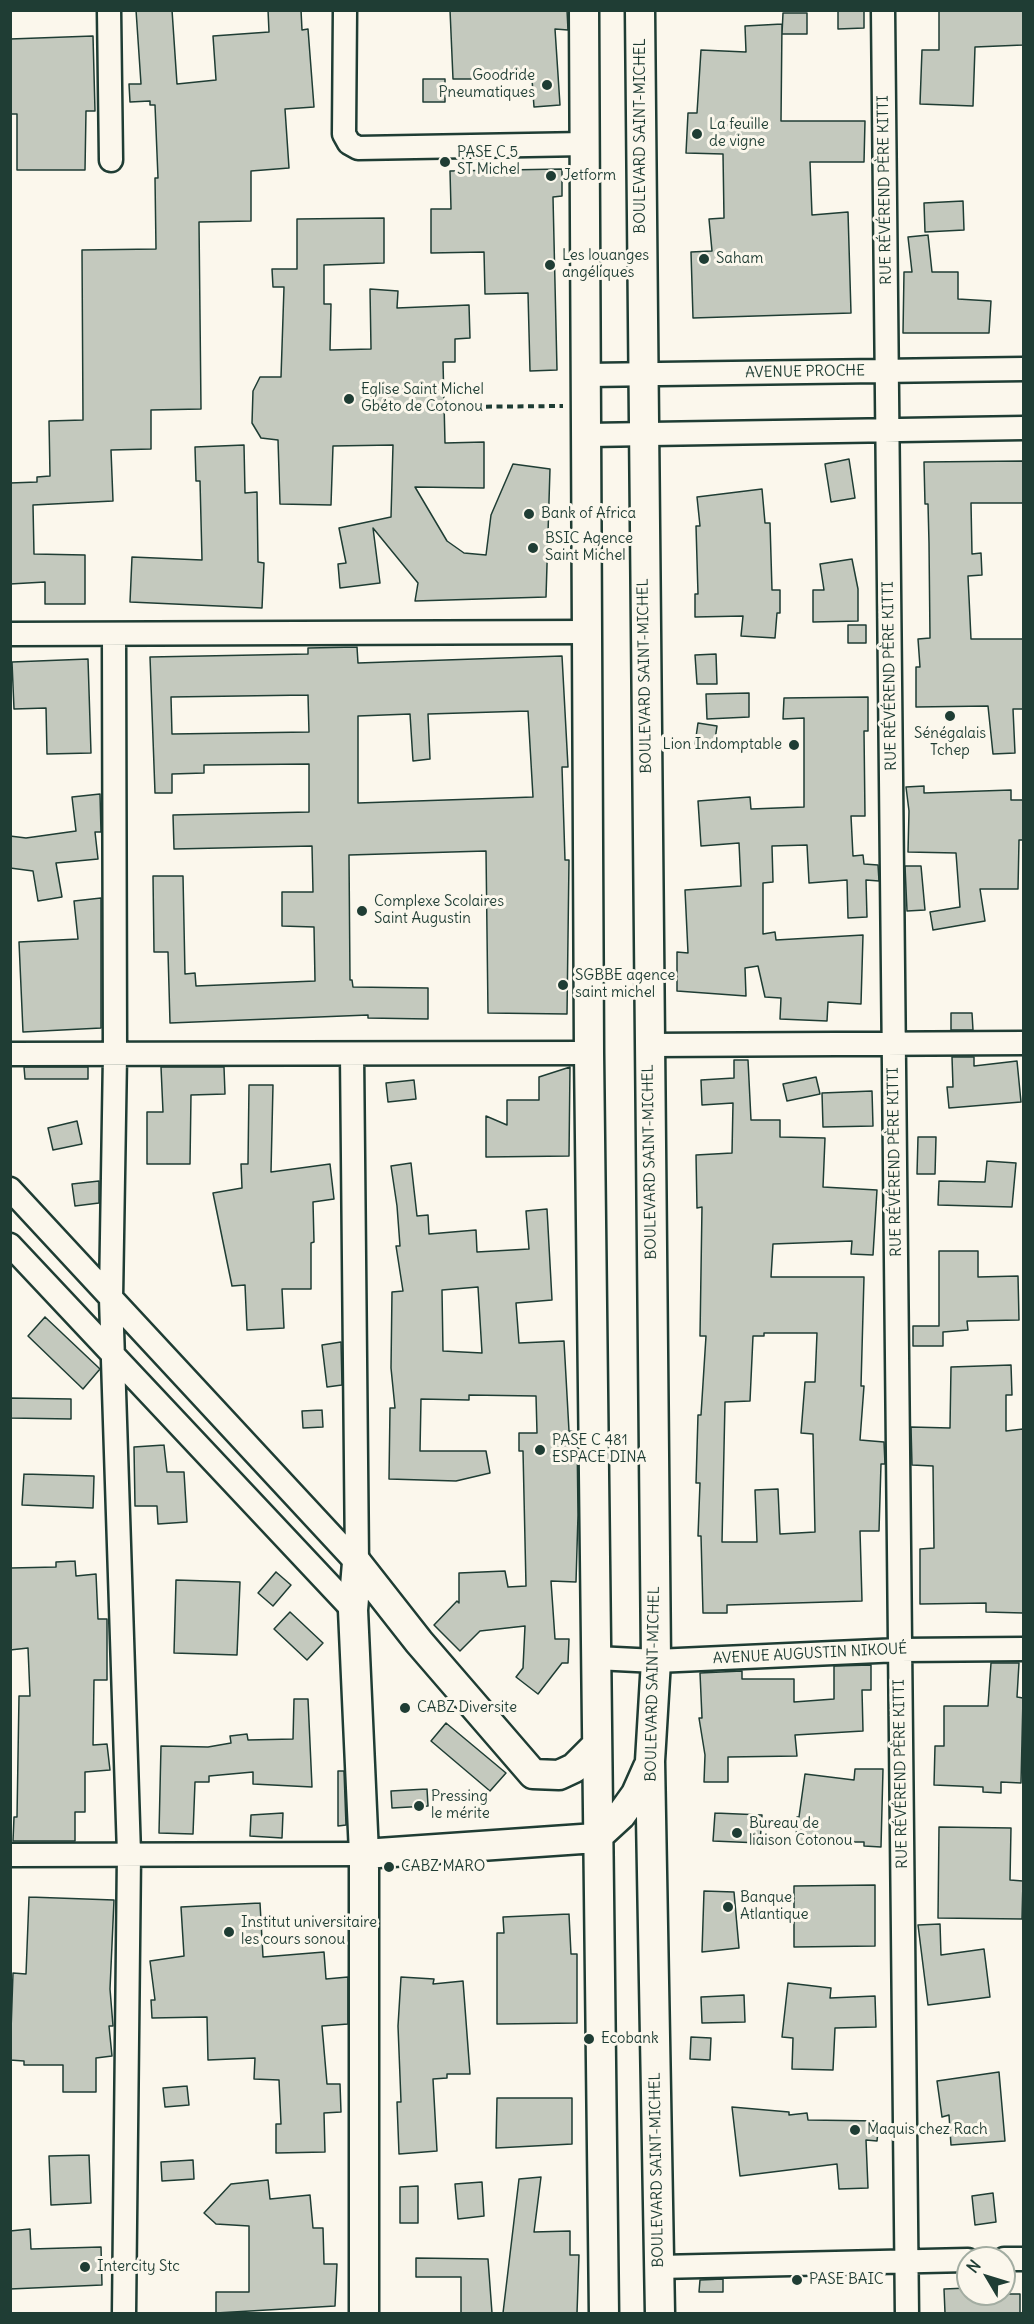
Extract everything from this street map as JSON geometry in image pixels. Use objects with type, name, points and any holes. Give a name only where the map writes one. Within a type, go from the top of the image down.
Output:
[{"type":"main road","points":[[584,10],[596,1838],[604,2313]]},
{"type":"main road","name":"BOULEVARD SAINT-MICHEL","points":[[640,10],[656,1661],[650,1761],[660,2313]]},
{"type":"main road","points":[[357,1563],[419,1642],[533,1774],[559,1775],[574,1768],[597,1745]]},
{"type":"main road","points":[[357,1563],[353,1610],[364,1854],[364,2313]]},
{"type":"main road","points":[[353,1610],[419,1642]]},
{"type":"main road","points":[[364,1854],[596,1838],[626,1808],[636,1794],[650,1761]]},
{"type":"street","points":[[109,10],[111,160]]},
{"type":"street","points":[[345,10],[344,134],[358,148],[585,144]]},
{"type":"street","name":"RUE RÉVÉREND PÈRE KITTI","points":[[883,10],[907,2313]]},
{"type":"street","name":"AVENUE PROCHE","points":[[587,375],[1023,369]]},
{"type":"street","points":[[588,435],[1023,428]]},
{"type":"street","points":[[10,634],[588,632]]},
{"type":"street","points":[[114,634],[115,1055],[111,1298],[129,1854],[124,2313]]},
{"type":"street","points":[[649,1045],[1023,1043]]},
{"type":"street","points":[[10,1054],[590,1053]]},
{"type":"street","points":[[352,1054],[357,1563]]},
{"type":"street","points":[[10,1189],[357,1563]]},
{"type":"street","points":[[10,1245],[353,1610]]},
{"type":"street","name":"AVENUE AUGUSTIN NIKOUÉ","points":[[596,1658],[656,1661],[900,1650],[1023,1649]]},
{"type":"street","points":[[10,1855],[364,1854]]},
{"type":"street","points":[[659,2267],[956,2260]]},
{"type":"path","points":[[444,407],[587,406]]},
{"type":"building","points":[[136,10],[172,10],[177,84],[216,80],[213,36],[269,32],[268,10],[301,10],[302,30],[308,29],[314,107],[285,109],[289,168],[251,171],[251,221],[199,222],[201,409],[151,410],[151,449],[111,450],[113,501],[33,505],[34,554],[85,555],[85,604],[45,604],[45,582],[10,584],[10,483],[37,482],[37,477],[50,476],[49,421],[83,420],[82,250],[156,249],[155,178],[158,178],[155,105],[150,105],[150,101],[130,102],[129,84],[141,84]]},
{"type":"building","points":[[450,10],[567,10],[568,30],[555,29],[560,105],[534,107],[532,79],[453,79]]},
{"type":"building","points":[[838,10],[864,10],[864,28],[838,29]]},
{"type":"building","points":[[939,10],[1023,10],[1023,45],[975,47],[973,106],[920,104],[922,50],[939,50]]},
{"type":"building","points":[[783,13],[807,13],[807,34],[782,34]]},
{"type":"building","points":[[782,24],[781,121],[865,121],[864,162],[810,162],[812,215],[848,212],[851,313],[693,318],[691,252],[712,251],[709,219],[724,218],[723,154],[686,153],[688,113],[697,113],[701,50],[746,52],[745,26]]},
{"type":"building","points":[[93,36],[95,111],[86,111],[85,170],[17,170],[17,114],[10,114],[10,39]]},
{"type":"building","points":[[423,79],[445,79],[445,102],[423,102]]},
{"type":"building","points":[[562,169],[562,196],[553,197],[557,370],[530,371],[528,293],[485,294],[484,252],[431,253],[431,209],[451,209],[450,171]]},
{"type":"building","points":[[963,201],[964,230],[925,232],[924,203]]},
{"type":"building","points":[[384,218],[384,263],[324,265],[324,304],[331,304],[330,350],[371,349],[370,289],[398,291],[397,308],[469,305],[470,338],[455,339],[455,362],[443,362],[445,443],[484,442],[484,488],[415,487],[447,541],[464,553],[486,555],[491,515],[513,464],[550,469],[546,597],[415,601],[418,583],[373,528],[380,583],[340,588],[338,564],[346,563],[339,528],[391,517],[393,445],[333,446],[331,505],[280,504],[278,440],[261,438],[252,423],[253,391],[260,377],[281,377],[284,287],[273,287],[272,269],[297,269],[297,219]]},
{"type":"building","points":[[928,235],[932,272],[958,272],[958,299],[991,301],[989,333],[903,333],[904,272],[912,272],[908,237]]},
{"type":"building","points":[[244,445],[245,493],[257,492],[258,562],[264,563],[262,608],[130,602],[132,557],[202,560],[200,481],[196,481],[195,447]]},
{"type":"building","points":[[849,459],[855,498],[831,502],[825,464]]},
{"type":"building","points":[[1023,461],[1023,503],[971,503],[972,554],[981,553],[982,575],[968,576],[971,639],[1023,639],[1023,709],[1013,709],[1015,753],[993,754],[988,706],[916,707],[916,667],[920,667],[918,639],[930,638],[928,504],[925,504],[924,462]]},
{"type":"building","points":[[762,489],[765,523],[770,523],[772,590],[780,590],[780,613],[777,613],[775,638],[741,636],[743,616],[695,617],[695,594],[698,594],[696,526],[700,526],[697,497]]},
{"type":"building","points":[[852,559],[858,589],[858,621],[813,622],[813,590],[824,590],[820,564]]},
{"type":"building","points":[[848,625],[866,625],[866,643],[848,643]]},
{"type":"building","points":[[357,647],[358,663],[562,656],[568,767],[562,767],[565,860],[569,860],[567,1014],[488,1013],[486,851],[349,855],[350,980],[352,980],[353,987],[428,988],[428,1019],[368,1018],[368,1015],[170,1023],[168,952],[154,952],[153,876],[183,876],[185,974],[195,973],[196,986],[315,981],[314,927],[282,926],[282,892],[313,892],[312,846],[174,849],[173,815],[309,812],[309,764],[204,765],[204,773],[172,774],[172,793],[155,793],[150,657],[308,654],[308,648]],"holes":[[[308,695],[309,732],[172,734],[171,697]],[[528,711],[533,797],[358,803],[358,716],[410,714],[413,761],[430,759],[428,714]]]},
{"type":"building","points":[[716,654],[717,684],[697,684],[695,655]]},
{"type":"building","points":[[88,659],[91,753],[47,754],[46,708],[14,709],[12,662]]},
{"type":"building","points":[[749,693],[749,717],[707,719],[706,694]]},
{"type":"building","points":[[868,697],[868,731],[864,731],[865,816],[851,816],[853,856],[863,855],[864,864],[878,865],[879,881],[866,880],[867,917],[848,918],[847,880],[809,883],[807,845],[772,846],[773,882],[763,883],[763,934],[775,932],[776,940],[863,935],[861,1004],[828,1002],[827,1021],[780,1019],[781,998],[765,997],[758,966],[745,968],[746,996],[677,991],[677,952],[688,953],[685,890],[741,886],[739,843],[701,846],[698,801],[750,797],[751,809],[804,807],[804,718],[783,719],[784,698]]},
{"type":"building","points":[[698,723],[717,726],[714,747],[695,744]]},
{"type":"building","points":[[924,786],[924,793],[1011,790],[1011,800],[1023,800],[1023,840],[1019,840],[1018,889],[980,889],[985,921],[933,930],[930,912],[960,907],[956,853],[908,852],[909,811],[906,787]]},
{"type":"building","points":[[100,794],[101,832],[95,832],[98,859],[56,863],[62,897],[38,901],[33,871],[10,868],[10,836],[26,838],[76,831],[72,797]]},
{"type":"building","points":[[905,866],[921,866],[925,910],[907,911]]},
{"type":"building","points":[[101,898],[101,1028],[23,1032],[19,942],[78,939],[74,901]]},
{"type":"building","points":[[951,1013],[972,1013],[973,1030],[951,1030]]},
{"type":"building","points":[[952,1057],[974,1057],[974,1066],[1017,1061],[1021,1102],[949,1108],[947,1087],[953,1087]]},
{"type":"building","points":[[734,1060],[748,1060],[751,1120],[780,1120],[780,1137],[825,1138],[823,1187],[877,1190],[873,1255],[851,1254],[852,1241],[773,1244],[771,1277],[864,1277],[861,1386],[864,1386],[860,1440],[884,1442],[885,1464],[881,1464],[879,1531],[860,1531],[862,1601],[727,1605],[727,1613],[703,1613],[701,1536],[698,1536],[700,1483],[696,1483],[698,1415],[701,1415],[706,1336],[700,1336],[702,1207],[697,1208],[696,1155],[732,1153],[733,1103],[702,1105],[701,1080],[734,1078]],"holes":[[[764,1333],[817,1333],[815,1382],[805,1382],[801,1433],[813,1434],[815,1532],[780,1534],[778,1489],[755,1490],[757,1542],[722,1542],[725,1402],[750,1401],[753,1336],[764,1336]]]},
{"type":"building","points":[[24,1067],[88,1067],[88,1079],[25,1079]]},
{"type":"building","points":[[161,1067],[224,1067],[225,1094],[191,1095],[190,1164],[147,1164],[147,1112],[163,1112]]},
{"type":"building","points":[[570,1067],[569,1156],[486,1157],[486,1116],[507,1125],[507,1100],[539,1100],[539,1077]]},
{"type":"building","points":[[816,1077],[820,1094],[787,1101],[783,1084]]},
{"type":"building","points":[[414,1080],[416,1099],[388,1102],[386,1083]]},
{"type":"building","points":[[249,1085],[273,1085],[271,1172],[330,1164],[334,1199],[313,1202],[314,1242],[311,1243],[311,1289],[282,1289],[284,1328],[247,1330],[245,1285],[232,1286],[213,1193],[242,1188],[241,1164],[248,1164]]},
{"type":"building","points":[[872,1091],[873,1126],[823,1127],[822,1093]]},
{"type":"building","points":[[77,1121],[82,1144],[53,1150],[48,1128]]},
{"type":"building","points":[[918,1137],[936,1137],[935,1174],[917,1174]]},
{"type":"building","points":[[987,1161],[1016,1163],[1012,1207],[938,1205],[939,1181],[985,1182]]},
{"type":"building","points":[[411,1163],[417,1216],[428,1215],[429,1234],[476,1230],[477,1252],[529,1249],[526,1211],[547,1209],[552,1300],[516,1303],[519,1343],[564,1341],[569,1431],[577,1432],[578,1515],[576,1582],[551,1581],[555,1639],[569,1639],[568,1663],[562,1663],[538,1694],[516,1677],[523,1668],[525,1626],[480,1631],[460,1651],[434,1625],[457,1601],[459,1603],[459,1573],[505,1571],[508,1587],[526,1586],[523,1451],[519,1451],[519,1433],[537,1433],[536,1396],[469,1395],[469,1400],[421,1399],[420,1451],[486,1451],[490,1473],[456,1481],[389,1479],[390,1408],[395,1408],[391,1368],[392,1292],[403,1291],[396,1246],[400,1246],[391,1166]],"holes":[[[478,1287],[482,1353],[443,1351],[442,1290]]]},
{"type":"building","points":[[99,1181],[99,1203],[75,1206],[72,1184]]},
{"type":"building","points":[[939,1251],[978,1251],[978,1277],[1018,1276],[1019,1320],[967,1321],[968,1330],[943,1332],[943,1346],[913,1346],[913,1326],[939,1326]]},
{"type":"building","points":[[45,1317],[100,1369],[83,1389],[28,1336]]},
{"type":"building","points":[[341,1342],[342,1385],[327,1387],[322,1345]]},
{"type":"building","points":[[1011,1365],[1012,1395],[1006,1395],[1006,1431],[1023,1429],[1023,1613],[986,1612],[986,1603],[920,1604],[920,1549],[934,1548],[933,1466],[912,1465],[911,1427],[950,1428],[951,1367]]},
{"type":"building","points":[[10,1398],[71,1399],[71,1419],[10,1418]]},
{"type":"building","points":[[322,1410],[323,1427],[303,1428],[302,1411]]},
{"type":"building","points":[[164,1445],[167,1472],[184,1472],[187,1522],[158,1524],[157,1506],[135,1506],[134,1447]]},
{"type":"building","points":[[24,1474],[94,1476],[93,1508],[22,1505]]},
{"type":"building","points":[[75,1561],[76,1576],[96,1574],[98,1619],[107,1619],[107,1680],[94,1680],[93,1745],[107,1744],[110,1770],[85,1772],[85,1812],[75,1812],[75,1841],[13,1841],[14,1817],[17,1817],[19,1696],[30,1696],[28,1648],[10,1650],[11,1568],[56,1567],[56,1562]]},
{"type":"building","points":[[276,1572],[291,1585],[273,1606],[258,1593]]},
{"type":"building","points":[[176,1580],[240,1582],[237,1655],[174,1653]]},
{"type":"building","points":[[290,1612],[323,1643],[307,1660],[274,1629]]},
{"type":"building","points":[[991,1663],[1019,1663],[1017,1697],[1023,1698],[1021,1783],[1001,1782],[1001,1793],[983,1792],[983,1787],[934,1785],[935,1746],[944,1746],[944,1706],[988,1706]]},
{"type":"building","points":[[871,1665],[871,1690],[862,1690],[863,1731],[795,1735],[797,1756],[728,1757],[728,1782],[704,1782],[705,1755],[699,1718],[702,1718],[700,1673],[742,1671],[742,1679],[794,1679],[794,1702],[834,1699],[834,1666]]},
{"type":"building","points":[[294,1699],[308,1699],[312,1787],[253,1784],[253,1772],[209,1776],[209,1782],[195,1782],[193,1834],[159,1833],[161,1746],[208,1747],[231,1743],[230,1736],[247,1734],[248,1740],[293,1739]]},
{"type":"building","points":[[446,1723],[506,1773],[490,1791],[431,1741]]},
{"type":"building","points":[[855,1769],[883,1769],[881,1847],[864,1846],[864,1842],[796,1842],[797,1817],[799,1817],[805,1774],[854,1780]]},
{"type":"building","points":[[338,1771],[344,1771],[346,1825],[338,1826]]},
{"type":"building","points":[[427,1789],[428,1806],[392,1808],[391,1791]]},
{"type":"building","points":[[283,1813],[282,1838],[250,1836],[251,1815]]},
{"type":"building","points":[[715,1813],[762,1815],[760,1843],[713,1841]]},
{"type":"building","points":[[939,1827],[1011,1828],[1010,1880],[1023,1881],[1022,1919],[938,1918]]},
{"type":"building","points":[[875,1885],[875,1946],[794,1947],[794,1886]]},
{"type":"building","points":[[704,1891],[734,1892],[739,1948],[702,1952]]},
{"type":"building","points":[[29,1897],[114,1900],[110,1989],[113,2026],[109,2026],[112,2056],[96,2058],[96,2092],[63,2092],[63,2065],[24,2065],[24,2061],[10,2060],[13,1973],[26,1974]]},
{"type":"building","points":[[260,1903],[263,1957],[324,1952],[326,1979],[348,1977],[348,2024],[322,2026],[327,2084],[340,2084],[341,2112],[324,2113],[325,2152],[276,2153],[276,2124],[281,2124],[279,2080],[254,2079],[255,2058],[208,2060],[207,2017],[152,2018],[151,2000],[155,2000],[150,1961],[184,1956],[181,1907]]},
{"type":"building","points":[[569,1914],[571,1954],[577,1954],[577,2023],[497,2024],[497,1933],[504,1933],[503,1917]]},
{"type":"building","points":[[940,1924],[941,1955],[984,1949],[990,1997],[928,2005],[918,1925]]},
{"type":"building","points":[[401,1977],[434,1979],[433,1984],[463,1981],[470,2074],[447,2074],[447,2078],[433,2079],[437,2151],[399,2154],[397,2102],[401,2102],[398,2026]]},
{"type":"building","points":[[788,1983],[831,1988],[830,1998],[875,1996],[876,2027],[835,2028],[833,2070],[792,2069],[793,2038],[782,2037]]},
{"type":"building","points":[[744,1995],[745,2022],[702,2023],[701,1997]]},
{"type":"building","points":[[691,2037],[711,2038],[710,2060],[690,2059]]},
{"type":"building","points":[[999,2072],[1005,2141],[951,2145],[949,2115],[942,2117],[937,2081]]},
{"type":"building","points":[[187,2086],[189,2105],[165,2107],[163,2088]]},
{"type":"building","points":[[497,2098],[572,2098],[572,2144],[496,2148]]},
{"type":"building","points":[[732,2107],[789,2112],[789,2115],[807,2113],[808,2120],[879,2121],[877,2141],[866,2140],[868,2188],[839,2189],[837,2164],[740,2176]]},
{"type":"building","points":[[89,2155],[91,2203],[51,2205],[49,2156]]},
{"type":"building","points":[[193,2160],[194,2179],[162,2181],[161,2162]]},
{"type":"building","points":[[541,2177],[534,2232],[570,2231],[570,2255],[579,2255],[577,2313],[503,2313],[519,2179]]},
{"type":"building","points":[[268,2180],[270,2199],[310,2195],[313,2228],[323,2228],[324,2264],[337,2264],[335,2306],[216,2313],[216,2292],[249,2292],[249,2226],[216,2224],[204,2213],[231,2184]]},
{"type":"building","points":[[482,2182],[484,2216],[458,2219],[455,2184]]},
{"type":"building","points":[[418,2186],[418,2223],[400,2223],[400,2187]]},
{"type":"building","points":[[993,2193],[996,2222],[975,2225],[972,2196]]},
{"type":"building","points":[[30,2229],[31,2249],[101,2247],[102,2285],[10,2289],[10,2231]]},
{"type":"building","points":[[416,2258],[488,2259],[492,2313],[461,2313],[461,2277],[416,2277]]},
{"type":"building","points":[[723,2279],[723,2292],[699,2292],[700,2280]]},
{"type":"building","points":[[956,2288],[956,2306],[1016,2306],[1016,2294],[1020,2294],[1020,2313],[945,2313],[944,2289]]},
{"type":"place","name":"Goodride Pneumatiques","points":[[547,85]]},
{"type":"place","name":"La feuille de vigne","points":[[697,134]]},
{"type":"place","name":"PASE C 5 ST Michel","points":[[445,162]]},
{"type":"place","name":"Jetform","points":[[551,176]]},
{"type":"place","name":"Saham","points":[[704,259]]},
{"type":"place","name":"Les louanges angéliques","points":[[550,265]]},
{"type":"place","name":"Eglise Saint Michel Gbéto de Cotonou","points":[[349,399]]},
{"type":"place","name":"Bank of Africa","points":[[529,514]]},
{"type":"place","name":"BSIC Agence Saint Michel","points":[[533,548]]},
{"type":"place","name":"Sénégalais Tchep","points":[[950,716]]},
{"type":"place","name":"Lion Indomptable","points":[[794,745]]},
{"type":"place","name":"Complexe Scolaires Saint Augustin","points":[[362,911]]},
{"type":"place","name":"SGBBE agence saint michel","points":[[563,985]]},
{"type":"place","name":"PASE C 481 ESPACE DINA","points":[[540,1450]]},
{"type":"place","name":"CABZ Diversite","points":[[405,1708]]},
{"type":"place","name":"Pressing le mérite","points":[[419,1806]]},
{"type":"place","name":"Bureau de liaison Cotonou","points":[[737,1833]]},
{"type":"place","name":"CABZ MARO","points":[[389,1867]]},
{"type":"place","name":"Banque Atlantique","points":[[728,1907]]},
{"type":"place","name":"Institut universitaire les cours sonou","points":[[229,1932]]},
{"type":"place","name":"Ecobank","points":[[589,2039]]},
{"type":"place","name":"Maquis chez Rach","points":[[855,2130]]},
{"type":"place","name":"Intercity Stc","points":[[85,2267]]},
{"type":"place","name":"PASE BAIC","points":[[797,2280]]}]
